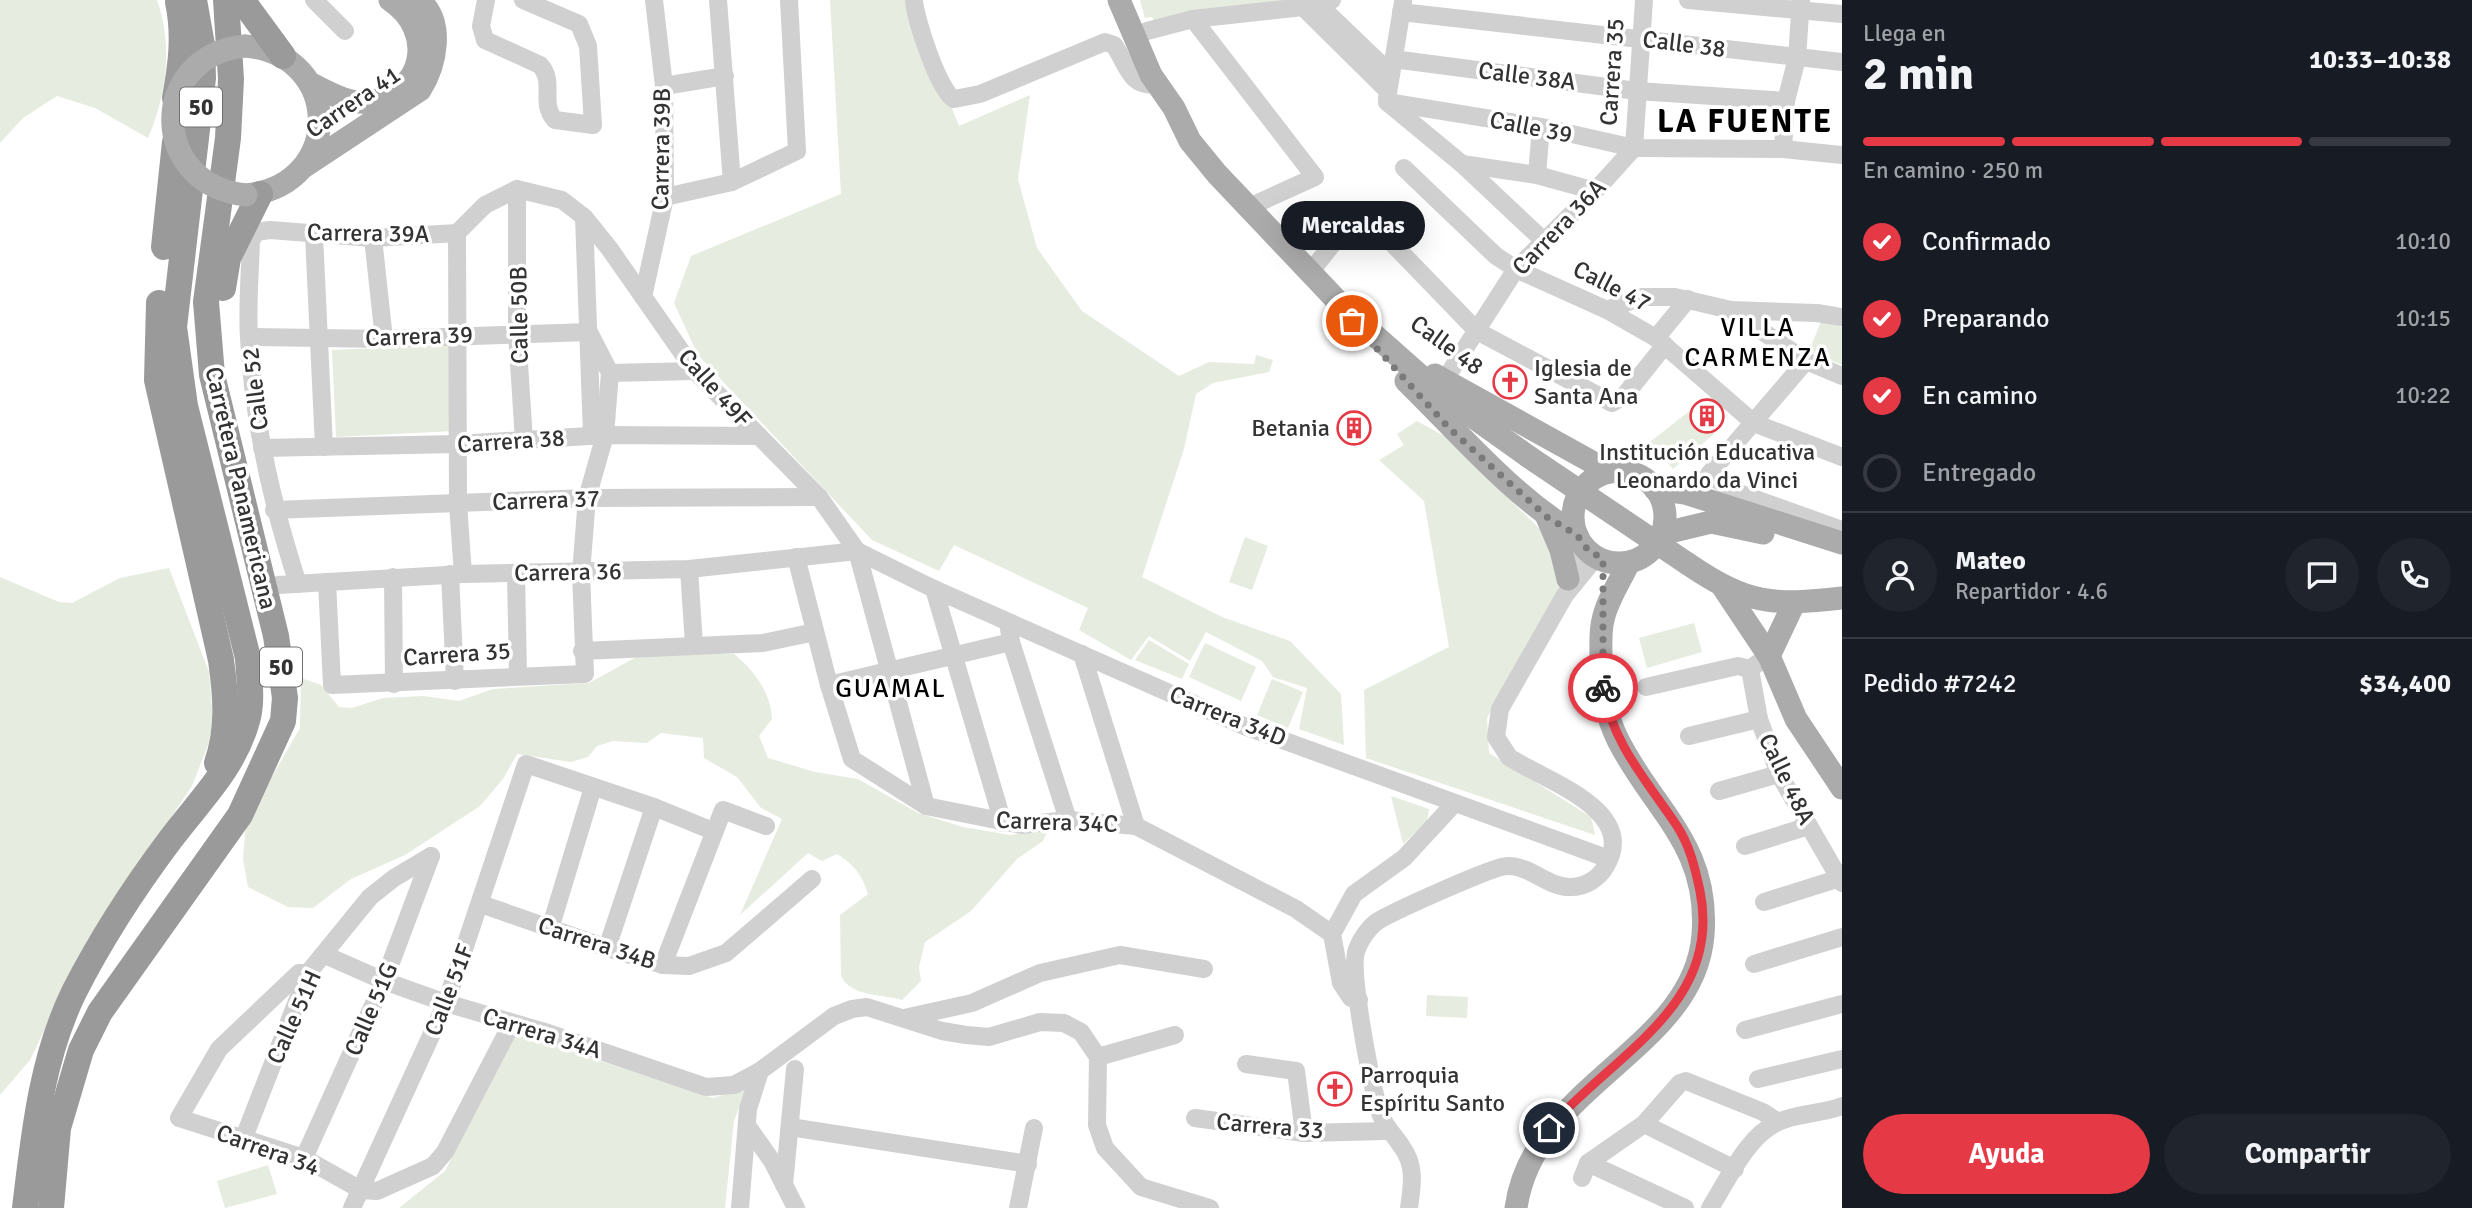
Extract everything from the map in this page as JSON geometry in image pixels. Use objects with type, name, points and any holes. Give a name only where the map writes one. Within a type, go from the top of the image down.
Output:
[{"type":"highway","points":[[175,98],[182,58],[182,22],[177,0]]},
{"type":"highway","name":"Carretera Panamericana","points":[[25,1208],[38,1112],[56,1035],[95,952],[171,839],[224,773],[240,743],[250,700],[248,658],[178,367],[174,327],[185,223],[186,142],[203,78],[202,45],[194,0]]},
{"type":"highway","name":"Carretera Panamericana","points":[[51,1208],[58,1128],[81,1050],[100,1012],[240,815],[282,721],[285,698],[271,610],[212,375],[208,334],[207,290],[220,205],[230,103],[230,41],[226,0]]},
{"type":"highway","points":[[242,0],[256,23],[283,56]]},
{"type":"highway","points":[[171,839],[218,760],[226,730],[226,698],[221,660],[157,380],[161,280],[186,142]]},
{"type":"highway","points":[[253,194],[228,258],[221,317],[233,397],[288,585],[290,654],[285,698]]},
{"type":"main road","name":"Carrera 41","points":[[311,84],[347,101],[367,102],[401,87],[419,61],[417,29],[407,11],[390,0]]},
{"type":"main road","name":"Carrera 41","points":[[305,166],[420,90],[430,76],[435,40],[433,24],[419,0]]},
{"type":"main road","name":"Calle 48","points":[[1119,0],[1157,83],[1174,108],[1190,141],[1344,308],[1352,321],[1433,388],[1529,457],[1723,587]]},
{"type":"main road","name":"Calle 48","points":[[1135,0],[1163,67],[1174,108]]},
{"type":"main road","points":[[245,46],[283,56],[299,68],[311,84],[320,112],[315,147],[305,166],[285,184],[253,194],[233,194],[208,184],[188,166],[186,142],[172,113],[175,98],[197,65],[219,51],[245,46]]},
{"type":"main road","name":"Calle 48","points":[[1273,232],[1315,266],[1413,358],[1433,388],[1449,428],[1547,517],[1589,548]]},
{"type":"main road","name":"Calle 48","points":[[1433,388],[1610,472]]},
{"type":"main road","points":[[1516,1208],[1523,1175],[1541,1140],[1561,1115],[1676,1004],[1696,965],[1703,937],[1702,902],[1688,846],[1622,747],[1608,714],[1602,673],[1603,619],[1589,548],[1573,519],[1578,497],[1592,480],[1610,472],[1632,473],[1655,489],[1685,493],[1842,543]]},
{"type":"main road","points":[[1603,619],[1629,562],[1646,553],[1661,534],[1664,514],[1655,489]]},
{"type":"main road","points":[[1547,517],[1561,550],[1567,587]]},
{"type":"main road","points":[[1661,534],[1698,523],[1727,524],[1842,558]]},
{"type":"main road","points":[[1589,548],[1629,562]]},
{"type":"main road","points":[[1723,587],[1763,602],[1794,603],[1842,598]]},
{"type":"main road","points":[[1723,587],[1759,662],[1842,788]]},
{"type":"main road","points":[[1759,662],[1794,603]]},
{"type":"street","points":[[314,0],[345,31]]},
{"type":"street","points":[[486,0],[481,26],[485,40],[540,65],[548,78],[546,104],[555,120],[586,125],[588,46],[579,24],[523,0]]},
{"type":"street","name":"Carrera 39B","points":[[643,297],[665,197],[664,86],[654,0]]},
{"type":"street","points":[[718,0],[732,181]]},
{"type":"street","points":[[665,197],[732,181],[797,151],[789,0]]},
{"type":"street","points":[[914,0],[919,24],[944,90],[954,99],[980,94],[1105,41],[1117,48],[1136,81],[1146,86],[1157,83]]},
{"type":"street","name":"Carrera 35","points":[[1634,148],[1644,0]]},
{"type":"street","points":[[1688,0],[1801,5],[1842,14]]},
{"type":"street","points":[[1147,31],[1193,19],[1318,4],[1462,163],[1545,242]]},
{"type":"street","points":[[1783,149],[1786,101],[1797,58],[1801,5]]},
{"type":"street","points":[[1390,82],[1402,6]]},
{"type":"street","name":"Calle 38","points":[[1402,6],[1842,62]]},
{"type":"street","points":[[1193,19],[1315,177],[1249,207]]},
{"type":"street","points":[[664,86],[725,76]]},
{"type":"street","name":"Calle 38A","points":[[1390,82],[1637,91],[1786,101]]},
{"type":"street","name":"Calle 39","points":[[1390,82],[1541,127],[1634,148],[1783,149],[1842,155]]},
{"type":"street","points":[[1537,175],[1541,127]]},
{"type":"street","name":"Carrera 36A","points":[[1433,388],[1476,331],[1516,269],[1595,191],[1634,148]]},
{"type":"street","points":[[1462,163],[1537,175],[1595,191]]},
{"type":"street","name":"Calle 47","points":[[1404,169],[1496,256],[1516,269],[1607,310],[1661,341],[1754,423],[1842,457]]},
{"type":"street","points":[[517,189],[562,200],[584,217],[589,332],[598,435]]},
{"type":"street","name":"Carrera 39A","points":[[256,232],[270,230],[373,238],[457,233],[485,205],[517,189]]},
{"type":"street","name":"Calle 50B","points":[[517,189],[517,332],[524,441]]},
{"type":"street","points":[[1315,266],[1360,211],[1476,331],[1612,403],[1624,396],[1688,299]]},
{"type":"street","name":"Calle 49F","points":[[584,217],[695,371],[819,497],[857,551]]},
{"type":"street","name":"Calle 52","points":[[256,232],[251,241],[249,337],[262,449],[288,585]]},
{"type":"street","points":[[455,681],[458,504],[455,336],[457,233]]},
{"type":"street","points":[[314,234],[324,447]]},
{"type":"street","points":[[373,238],[384,339]]},
{"type":"street","points":[[1607,310],[1641,297],[1688,299],[1731,310],[1817,313],[1842,317]]},
{"type":"street","points":[[1731,310],[1806,361],[1842,376]]},
{"type":"street","name":"Carrera 39","points":[[249,337],[384,339],[517,332],[589,332]]},
{"type":"street","points":[[589,332],[610,373],[587,498],[581,573],[582,651],[763,643],[815,632]]},
{"type":"street","points":[[1806,361],[1709,474],[1733,491],[1842,530]]},
{"type":"street","points":[[610,373],[695,371]]},
{"type":"street","name":"Carrera 38","points":[[262,449],[457,444],[598,435],[759,436]]},
{"type":"street","name":"Carrera 37","points":[[274,510],[587,498],[819,497]]},
{"type":"street","points":[[1409,1208],[1413,1178],[1402,1147],[1387,1131],[1378,1107],[1354,961],[1368,929],[1385,917],[1494,868],[1516,867],[1560,886],[1570,887],[1588,884],[1600,874],[1609,859],[1611,832],[1600,810],[1508,757],[1496,737],[1497,718],[1505,699],[1589,548]]},
{"type":"street","points":[[857,551],[926,806]]},
{"type":"street","name":"Carrera 36","points":[[288,585],[456,574],[689,569],[857,551]]},
{"type":"street","name":"Carrera 34D","points":[[857,551],[934,589],[1244,726],[1609,859]]},
{"type":"street","points":[[796,558],[829,685],[1011,642]]},
{"type":"street","points":[[689,569],[694,645]]},
{"type":"street","points":[[516,573],[518,676]]},
{"type":"street","points":[[393,577],[394,684]]},
{"type":"street","name":"Carrera 35","points":[[327,582],[332,685],[585,674],[582,651]]},
{"type":"street","points":[[934,589],[1003,823]]},
{"type":"street","points":[[1008,622],[1011,642],[1069,820]]},
{"type":"street","points":[[1082,654],[1136,825]]},
{"type":"street","points":[[1646,687],[1759,662]]},
{"type":"street","name":"Calle 48A","points":[[1759,662],[1759,719],[1779,774],[1841,880]]},
{"type":"street","name":"Carrera 34C","points":[[829,685],[852,759],[926,806],[1021,825],[1069,820],[1136,825],[1296,909],[1332,934]]},
{"type":"street","points":[[1689,736],[1759,719]]},
{"type":"street","name":"Calle 51F","points":[[352,1208],[446,1003],[526,764],[593,787]]},
{"type":"street","points":[[1720,792],[1779,774]]},
{"type":"street","points":[[550,929],[593,787],[654,807],[713,831]]},
{"type":"street","points":[[1359,1000],[1351,998],[1342,983],[1332,934],[1354,894],[1404,858],[1454,803]]},
{"type":"street","points":[[607,948],[654,807]]},
{"type":"street","points":[[663,965],[723,810],[766,826]]},
{"type":"street","points":[[1745,846],[1809,826]]},
{"type":"street","name":"Calle 51H","points":[[243,1140],[309,973],[370,897],[431,856]]},
{"type":"street","name":"Calle 51G","points":[[304,1158],[384,981],[431,856]]},
{"type":"street","name":"Carrera 34B","points":[[481,904],[663,965],[689,966],[726,953],[811,879]]},
{"type":"street","points":[[1764,902],[1841,880]]},
{"type":"street","points":[[1754,964],[1842,937]]},
{"type":"street","name":"Carrera 34A","points":[[325,955],[384,981],[446,1003],[706,1087],[734,1086],[760,1071]]},
{"type":"street","points":[[904,1018],[972,1003],[1040,973],[1120,956],[1204,969]]},
{"type":"street","name":"Carrera 34","points":[[309,973],[299,973],[219,1049],[179,1118],[304,1158],[361,1190]]},
{"type":"street","points":[[1745,1030],[1842,1004]]},
{"type":"street","points":[[740,1208],[748,1109],[760,1071],[834,1016],[867,1007],[942,1031],[989,1037],[1040,1022],[1064,1023],[1081,1032],[1098,1057],[1097,1125],[1105,1148],[1141,1187],[1210,1208]]},
{"type":"street","points":[[361,1190],[377,1191],[433,1166],[445,1153],[512,1023]]},
{"type":"street","points":[[1098,1057],[1175,1035]]},
{"type":"street","points":[[1758,1079],[1842,1059]]},
{"type":"street","points":[[1245,1064],[1296,1071],[1304,1133]]},
{"type":"street","points":[[783,1185],[795,1069]]},
{"type":"street","points":[[1685,1208],[1585,1171],[1644,1124],[1679,1083],[1686,1081],[1763,1112],[1778,1122]]},
{"type":"street","points":[[1710,1208],[1753,1142],[1778,1122],[1823,1113],[1842,1106]]},
{"type":"street","name":"Carrera 33","points":[[1195,1118],[1304,1133],[1387,1131]]},
{"type":"street","points":[[1644,1124],[1735,1169]]},
{"type":"street","points":[[748,1127],[796,1208]]},
{"type":"street","points":[[790,1127],[1028,1164]]},
{"type":"street","points":[[1018,1208],[1034,1128]]},
{"type":"shaded area","points":[[0,0],[157,0],[165,35],[166,70],[160,104],[148,138],[95,108],[57,96],[23,118],[0,143]]},
{"type":"shaded area","points":[[830,0],[909,0],[959,126],[1030,95],[1018,179],[1037,248],[1082,311],[1179,376],[1209,362],[1254,364],[1256,355],[1273,360],[1269,372],[1213,383],[1196,394],[1184,449],[1142,577],[1222,617],[1290,641],[1341,694],[1344,745],[1299,729],[1307,688],[1273,677],[1262,661],[1206,632],[1190,661],[1149,636],[1131,660],[1079,630],[1088,608],[954,545],[939,571],[872,540],[698,355],[674,303],[691,256],[841,194]]},
{"type":"shaded area","points":[[1140,0],[1319,0],[1156,23],[1152,17],[1145,18]]},
{"type":"shaded area","points":[[1822,319],[1842,327],[1842,365],[1809,351]]},
{"type":"shaded area","points":[[449,345],[454,431],[336,437],[332,350]]},
{"type":"shaded area","points":[[1692,409],[1714,434],[1673,469],[1650,442]]},
{"type":"shaded area","points":[[1417,421],[1446,437],[1549,538],[1563,584],[1487,718],[1489,753],[1591,817],[1595,835],[1366,758],[1364,690],[1449,647],[1424,501],[1379,460],[1404,445],[1397,434]]},
{"type":"shaded area","points":[[1245,537],[1268,546],[1252,590],[1229,582]]},
{"type":"shaded area","points":[[169,568],[209,672],[213,721],[208,745],[192,786],[85,945],[30,1060],[0,1095],[0,577],[59,602],[72,603],[120,578]]},
{"type":"shaded area","points":[[1694,623],[1702,652],[1647,668],[1639,638]]},
{"type":"shaded area","points":[[1149,640],[1189,664],[1182,679],[1135,660]]},
{"type":"shaded area","points":[[1205,643],[1256,667],[1241,701],[1189,677]]},
{"type":"shaded area","points":[[734,654],[755,675],[765,691],[771,709],[772,719],[759,736],[768,758],[815,772],[858,779],[918,813],[963,827],[1010,835],[1048,830],[1043,841],[1017,859],[971,911],[925,942],[919,967],[921,981],[902,1000],[859,991],[846,983],[841,976],[840,915],[868,894],[857,871],[837,854],[822,861],[808,853],[740,915],[782,819],[761,808],[737,777],[704,758],[703,738],[661,733],[647,743],[613,741],[597,746],[588,757],[571,762],[517,754],[503,779],[480,806],[405,855],[351,879],[313,908],[288,907],[248,887],[243,859],[246,822],[300,728],[301,678],[321,685],[339,707],[352,708],[383,698],[423,696],[459,701],[493,689],[589,683],[640,655]]},
{"type":"shaded area","points":[[1272,679],[1303,692],[1288,728],[1257,715]]},
{"type":"shaded area","points":[[1391,796],[1429,809],[1427,821],[1403,844]]},
{"type":"shaded area","points":[[1427,995],[1468,997],[1467,1018],[1426,1016]]},
{"type":"shaded area","points":[[516,1033],[713,1098],[746,1088],[734,1121],[725,1208],[399,1208],[445,1171]]},
{"type":"shaded area","points":[[268,1165],[277,1194],[225,1208],[217,1181]]},
{"type":"way so far","points":[[1352,321],[1449,428],[1547,517],[1577,535],[1588,550],[1603,559],[1603,688]]},
{"type":"place","name":"Mercaldas","points":[[1352,321]]},
{"type":"place","name":"Iglesia de Santa Ana","points":[[1510,382]]},
{"type":"place","name":"Institución Educativa Leonardo da Vinci","points":[[1707,416]]},
{"type":"place","name":"Betania","points":[[1354,428]]},
{"type":"place","name":"Parroquia Espíritu Santo","points":[[1335,1089]]},
{"type":"district","name":"LA FUENTE","points":[[1745,121]]},
{"type":"district","name":"VILLA CARMENZA","points":[[1758,343]]},
{"type":"district","name":"GUAMAL","points":[[891,689]]},
{"type":"route","points":[[1549,1128],[1676,1004],[1696,965],[1703,937],[1703,909],[1688,846],[1618,740],[1608,714],[1603,688]]}]
